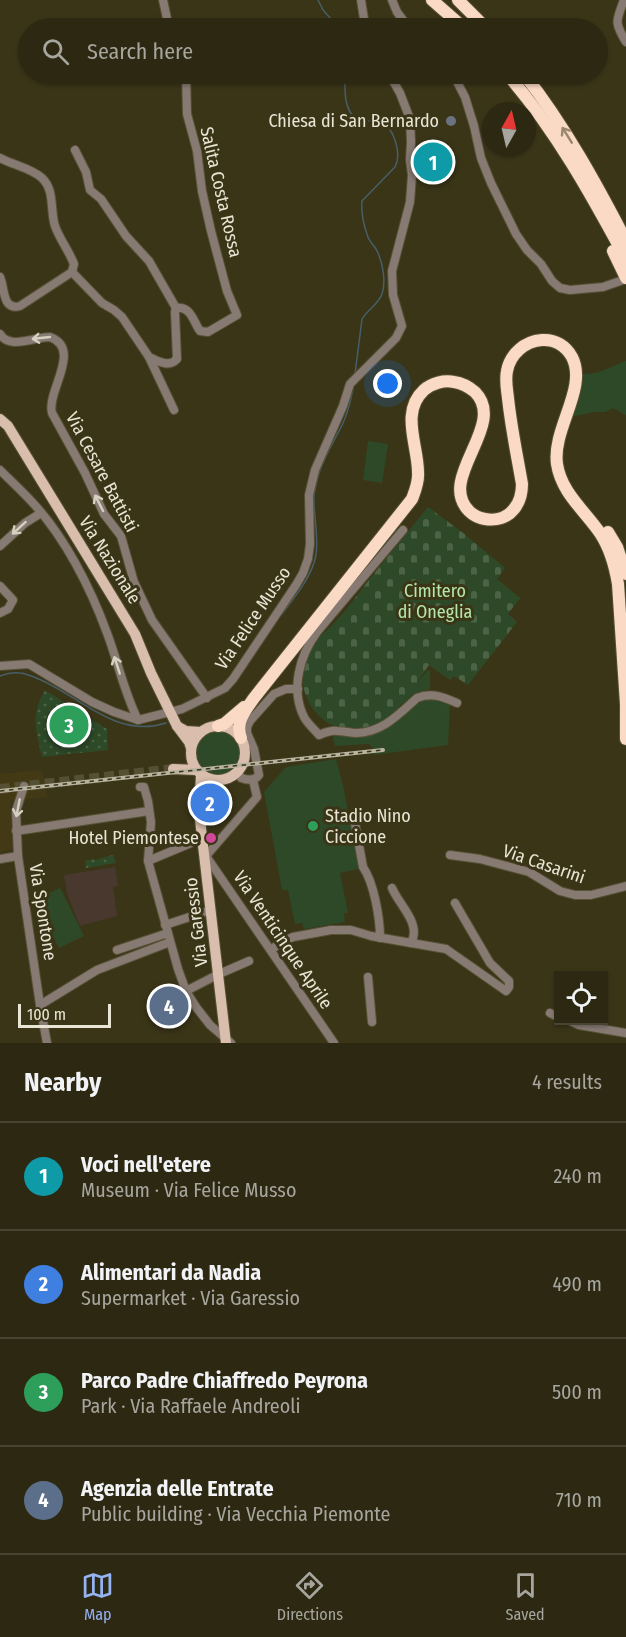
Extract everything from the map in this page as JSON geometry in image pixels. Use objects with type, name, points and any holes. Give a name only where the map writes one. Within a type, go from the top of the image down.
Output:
[{"type":"highway","points":[[432,0],[453,18]]},
{"type":"highway","points":[[458,0],[476,18]]},
{"type":"highway","points":[[515,84],[548,126],[593,199],[626,259]]},
{"type":"highway","points":[[531,84],[557,119],[582,160],[626,241]]},
{"type":"highway","points":[[593,199],[625,276]]},
{"type":"highway","points":[[241,738],[238,730],[239,722],[254,698],[412,499],[418,472],[412,412],[416,400],[427,388],[440,382],[453,382],[470,388],[478,396],[482,406],[483,418],[480,429],[461,480],[460,493],[465,507],[473,515],[488,520],[501,518],[511,513],[516,507],[522,490],[506,384],[509,363],[521,347],[534,341],[545,340],[563,346],[574,362],[576,374],[574,390],[557,445],[558,472],[575,503],[603,538],[614,565],[618,584],[626,702],[626,739]]},
{"type":"highway","points":[[567,491],[605,527],[617,546],[626,574]]},
{"type":"highway","points":[[218,726],[254,698]]},
{"type":"main road","name":"Via Nazionale","points":[[0,419],[8,426],[135,634],[169,712],[189,742],[191,753]]},
{"type":"main road","points":[[177,726],[192,733],[212,727],[227,727],[235,731],[244,744],[245,762],[238,772],[232,777],[216,781],[204,789],[200,797]]},
{"type":"main road","points":[[201,732],[195,739],[187,763],[173,770],[199,773],[216,781]]},
{"type":"main road","points":[[191,753],[199,773]]},
{"type":"main road","name":"Via Garessio","points":[[199,773],[199,811],[228,1042]]},
{"type":"street","points":[[163,0],[167,18]]},
{"type":"street","points":[[361,0],[364,18]]},
{"type":"street","points":[[392,0],[402,18]]},
{"type":"street","points":[[624,0],[617,19],[618,29],[626,42]]},
{"type":"street","name":"Salita Costa Rossa","points":[[176,308],[187,310],[200,331],[205,333],[237,315],[227,291],[202,191],[197,151],[187,114],[186,84]]},
{"type":"street","name":"Via Felice Musso","points":[[138,720],[182,709],[225,688],[303,573],[310,544],[309,495],[315,470],[343,406],[350,384],[396,338],[402,326],[393,295],[392,271],[410,202],[412,174],[410,119],[395,84]]},
{"type":"street","points":[[458,84],[465,98],[481,158],[491,183],[516,234],[552,281],[560,288],[570,290],[603,287],[625,276]]},
{"type":"street","points":[[75,150],[86,172],[90,190],[101,199],[126,236],[149,261],[176,308],[177,359],[174,363],[169,364],[149,357]]},
{"type":"street","points":[[0,158],[34,173],[46,183],[50,192],[55,226],[74,264],[72,272],[15,307],[6,302],[0,277]]},
{"type":"street","points":[[72,272],[102,303],[122,317],[149,357],[174,410]]},
{"type":"street","name":"Via Cesare Battisti","points":[[0,334],[4,340],[9,342],[47,336],[56,339],[61,345],[63,368],[51,402],[51,411],[85,473],[104,514],[121,537],[134,582],[152,620],[207,698]]},
{"type":"street","points":[[0,470],[41,513],[87,585],[138,720]]},
{"type":"street","points":[[0,546],[25,523],[41,513]]},
{"type":"street","points":[[403,530],[312,638],[301,661],[298,689],[304,719],[319,735],[335,730],[353,733],[371,731],[389,723],[422,696],[437,695],[457,703]]},
{"type":"street","points":[[0,586],[13,600],[8,609],[0,613]]},
{"type":"street","points":[[0,666],[29,664],[92,702],[138,720]]},
{"type":"street","points":[[238,772],[241,778],[253,780],[259,775],[255,754],[247,734],[250,721],[274,694],[286,689],[298,689]]},
{"type":"street","points":[[206,856],[256,797],[253,780]]},
{"type":"street","name":"Via Spontone","points":[[24,786],[16,811],[18,856],[47,1043]]},
{"type":"street","points":[[140,787],[144,787],[151,822],[148,861],[186,991],[203,1016],[228,1042]]},
{"type":"street","points":[[16,831],[149,811]]},
{"type":"street","points":[[354,818],[363,867],[379,916],[376,937]]},
{"type":"street","points":[[148,861],[203,838]]},
{"type":"street","name":"Via Casarini","points":[[450,855],[480,859],[530,872],[562,892],[575,895],[591,896],[626,886]]},
{"type":"street","points":[[0,859],[18,856]]},
{"type":"street","name":"Via Venticinque Aprile","points":[[206,856],[334,1043]]},
{"type":"street","points":[[392,888],[414,926],[415,936],[411,943]]},
{"type":"street","points":[[271,950],[293,937],[331,930],[351,930],[376,937],[446,949],[506,991],[509,981],[490,963],[454,903]]},
{"type":"street","points":[[40,1005],[97,970],[128,957],[211,910]]},
{"type":"street","points":[[117,950],[168,933]]},
{"type":"street","points":[[186,991],[249,961]]},
{"type":"street","points":[[368,976],[372,1022]]},
{"type":"street","points":[[579,1025],[626,1033]]},
{"type":"shaded area","points":[[42,770],[47,797],[10,801],[13,849],[0,852],[0,774]]},
{"type":"shaded area","points":[[115,867],[118,886],[113,887],[117,916],[80,926],[67,893],[64,875]]},
{"type":"green space","points":[[626,361],[626,415],[613,408],[605,412],[570,417],[581,374],[598,372]]},
{"type":"green space","points":[[368,441],[388,444],[382,483],[363,480]]},
{"type":"green space","name":"Cimitero di Oneglia","points":[[428,507],[505,568],[497,579],[520,598],[508,614],[517,622],[468,685],[454,676],[450,680],[429,665],[399,707],[384,721],[358,730],[343,729],[317,714],[308,701],[303,686],[303,670],[307,654],[316,640],[345,611]]},
{"type":"green space","points":[[430,670],[430,689],[413,694],[402,705],[404,698]]},
{"type":"green space","points":[[45,690],[107,729],[108,750],[42,757],[36,730],[36,715]]},
{"type":"green space","points":[[429,699],[450,704],[448,745],[373,755],[375,750],[369,744],[335,746],[332,733],[361,735],[377,733],[393,724],[418,704]]},
{"type":"green space","points":[[218,730],[235,737],[242,754],[235,771],[218,778],[201,771],[194,754],[201,737]]},
{"type":"green space","points":[[336,759],[359,869],[340,873],[348,913],[344,913],[345,922],[304,929],[302,923],[295,924],[288,890],[282,890],[264,792],[286,767]]},
{"type":"green space","points":[[113,855],[116,863],[86,868],[85,861]]},
{"type":"green space","points":[[60,888],[84,936],[59,948],[35,900]]},
{"type":"waterway","points":[[318,0],[330,18]]},
{"type":"waterway","points":[[345,84],[346,98],[352,115],[359,121],[377,120],[385,124],[393,135],[398,155],[395,167],[362,201],[365,228],[380,257],[384,284],[380,298],[362,319],[355,374]]},
{"type":"waterway","points":[[282,614],[302,586],[314,563],[317,548],[315,487],[324,460],[345,419],[353,388]]},
{"type":"waterway","points":[[0,676],[9,673],[33,676],[100,714],[132,726],[166,723]]},
{"type":"tunnel","points":[[0,789],[173,769]]},
{"type":"railway","points":[[0,791],[383,750]]},
{"type":"place","name":"Chiesa di San Bernardo","points":[[451,121]]},
{"type":"place","name":"Voci nell'etere","points":[[433,162]]},
{"type":"place","name":"Parco Padre Chiaffredo Peyrona","points":[[69,725]]},
{"type":"place","name":"Alimentari da Nadia","points":[[210,803]]},
{"type":"place","name":"Stadio Nino Ciccione","points":[[313,826]]},
{"type":"place","name":"Hotel Piemontese","points":[[211,838]]},
{"type":"place","name":"Agenzia delle Entrate","points":[[169,1006]]}]
